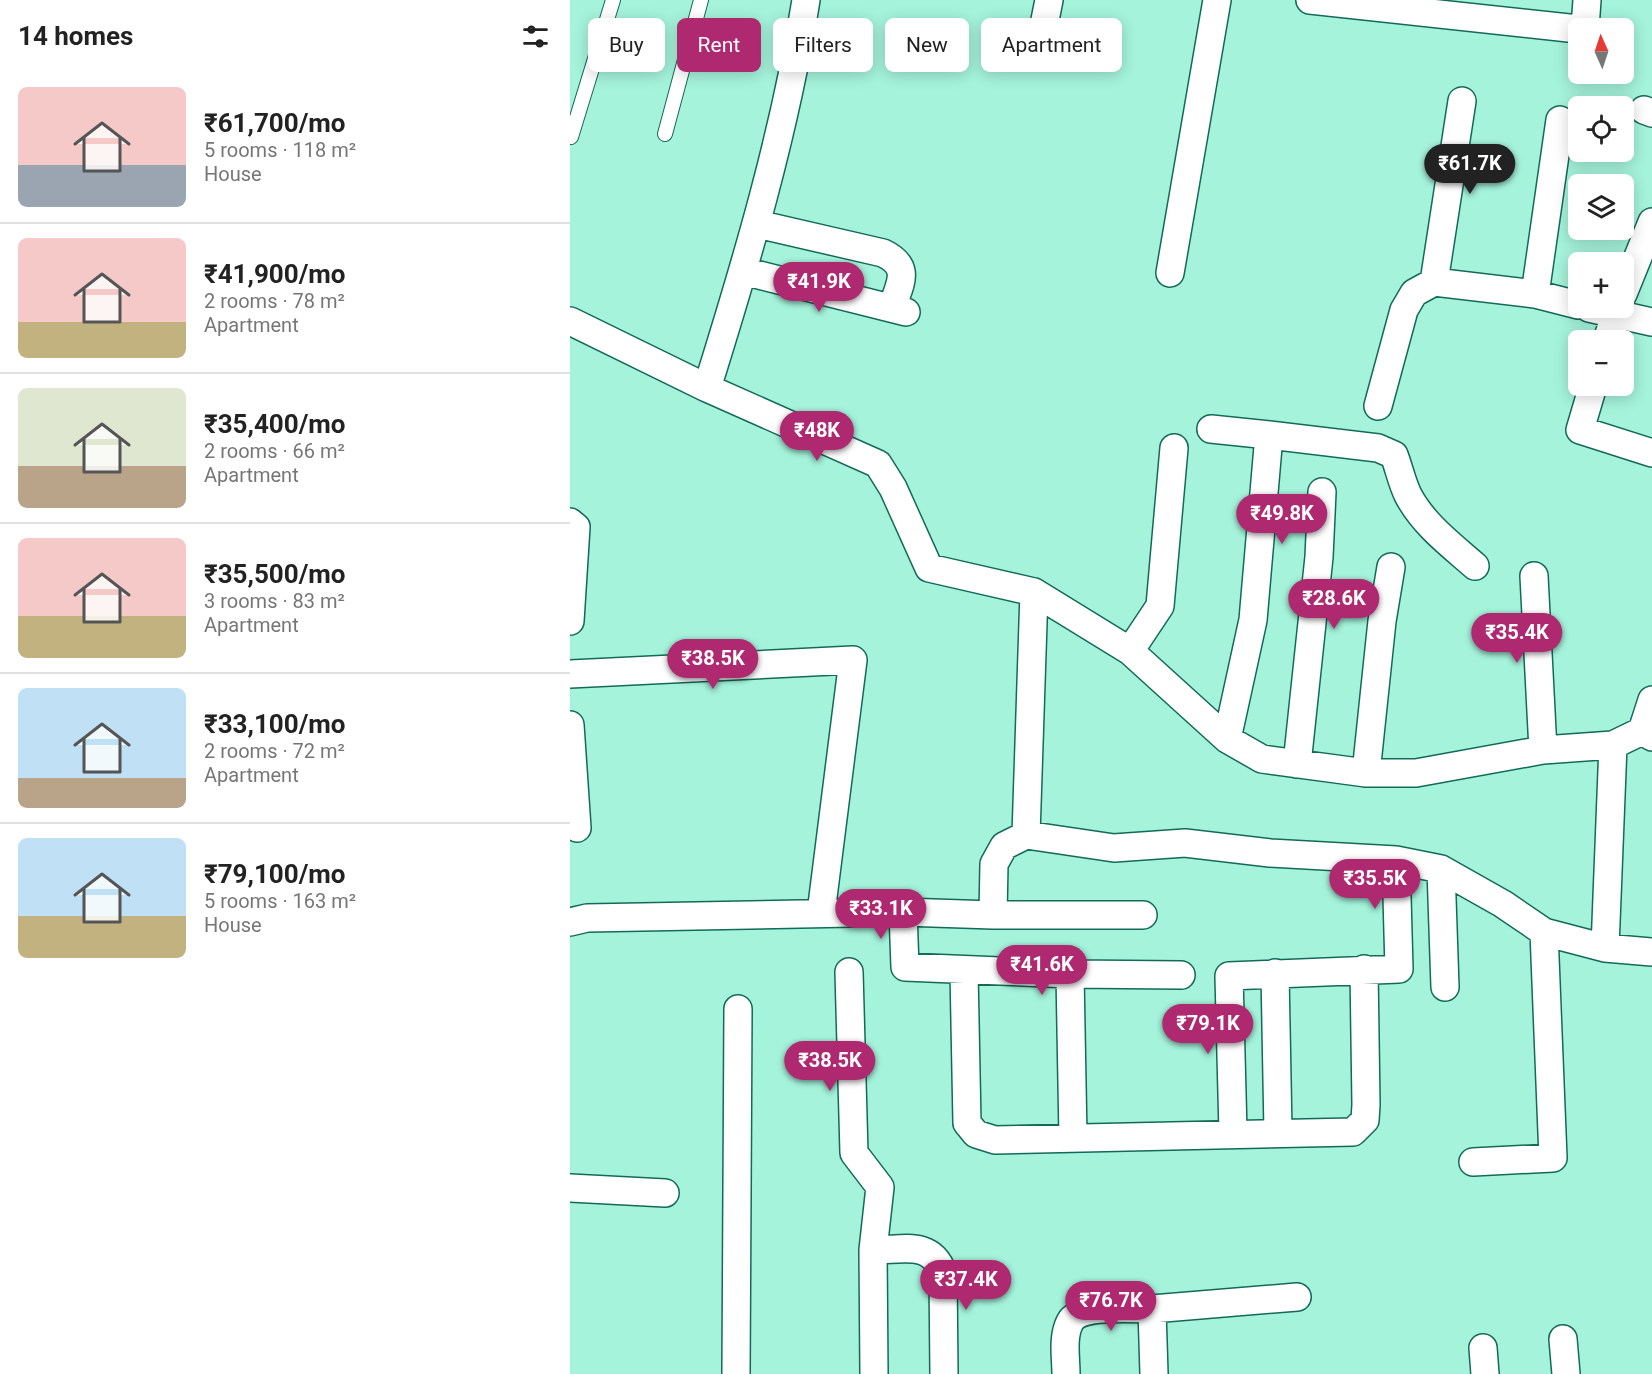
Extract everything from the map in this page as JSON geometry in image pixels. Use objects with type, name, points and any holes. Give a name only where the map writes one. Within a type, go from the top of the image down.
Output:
[{"type":"street","points":[[707,388],[757,225],[795,66],[806,0]]},
{"type":"street","points":[[1170,273],[1217,0]]},
{"type":"street","points":[[1310,0],[1568,28]]},
{"type":"street","points":[[1586,18],[1587,0]]},
{"type":"street","points":[[1434,282],[1462,101]]},
{"type":"street","points":[[1535,294],[1560,120]]},
{"type":"street","points":[[1634,267],[1652,222]]},
{"type":"street","points":[[743,271],[899,310],[902,266],[896,259],[883,253],[757,225]]},
{"type":"street","points":[[1378,406],[1404,310],[1414,293],[1434,282],[1535,294],[1568,302]]},
{"type":"street","points":[[1634,313],[1652,322]]},
{"type":"street","points":[[570,321],[707,388],[878,464],[893,488],[929,568],[1034,592],[1130,651],[1227,739],[1262,759],[1366,773],[1416,773],[1543,750],[1613,745],[1647,734],[1652,700]]},
{"type":"street","points":[[1590,396],[1580,430],[1652,453]]},
{"type":"street","points":[[1211,429],[1378,448],[1394,455],[1407,493],[1417,510],[1426,522],[1475,566]]},
{"type":"street","points":[[1227,739],[1253,620],[1269,435]]},
{"type":"street","points":[[1130,651],[1160,606],[1174,448]]},
{"type":"street","points":[[1297,764],[1319,557],[1322,492]]},
{"type":"street","points":[[570,522],[576,527],[570,621]]},
{"type":"street","points":[[1366,773],[1382,621],[1391,567]]},
{"type":"street","points":[[1534,576],[1543,750]]},
{"type":"street","points":[[1026,835],[1034,592]]},
{"type":"street","points":[[570,674],[853,660],[821,913]]},
{"type":"street","points":[[570,725],[577,828]]},
{"type":"street","points":[[1605,948],[1613,745]]},
{"type":"street","points":[[993,915],[994,864],[1004,846],[1026,835],[1114,848],[1185,843],[1270,853],[1396,860],[1441,869],[1503,904],[1544,932],[1605,948],[1652,952]]},
{"type":"street","points":[[1233,1133],[1228,975],[1399,969],[1396,860]]},
{"type":"street","points":[[1441,869],[1446,987]]},
{"type":"street","points":[[903,912],[905,967],[964,971],[1181,975]]},
{"type":"street","points":[[570,922],[587,918],[821,913],[1143,915]]},
{"type":"street","points":[[1473,1162],[1553,1158],[1544,932]]},
{"type":"street","points":[[964,971],[967,1123],[976,1134],[995,1140],[1353,1132],[1365,1120],[1364,969]]},
{"type":"street","points":[[849,972],[854,1153],[880,1186],[873,1250],[874,1374]]},
{"type":"street","points":[[1275,973],[1278,1132]]},
{"type":"street","points":[[1070,974],[1072,1138]]},
{"type":"street","points":[[736,1374],[738,1009]]},
{"type":"street","points":[[570,1188],[665,1193]]},
{"type":"street","points":[[873,1250],[926,1250],[938,1258],[943,1273],[944,1374]]},
{"type":"street","points":[[1066,1374],[1066,1336],[1070,1320],[1083,1310],[1152,1309],[1297,1297]]},
{"type":"street","points":[[1152,1309],[1154,1374]]},
{"type":"street","points":[[1563,1339],[1566,1374]]},
{"type":"lane","points":[[572,137],[613,0]]},
{"type":"lane","points":[[665,134],[701,0]]}]
